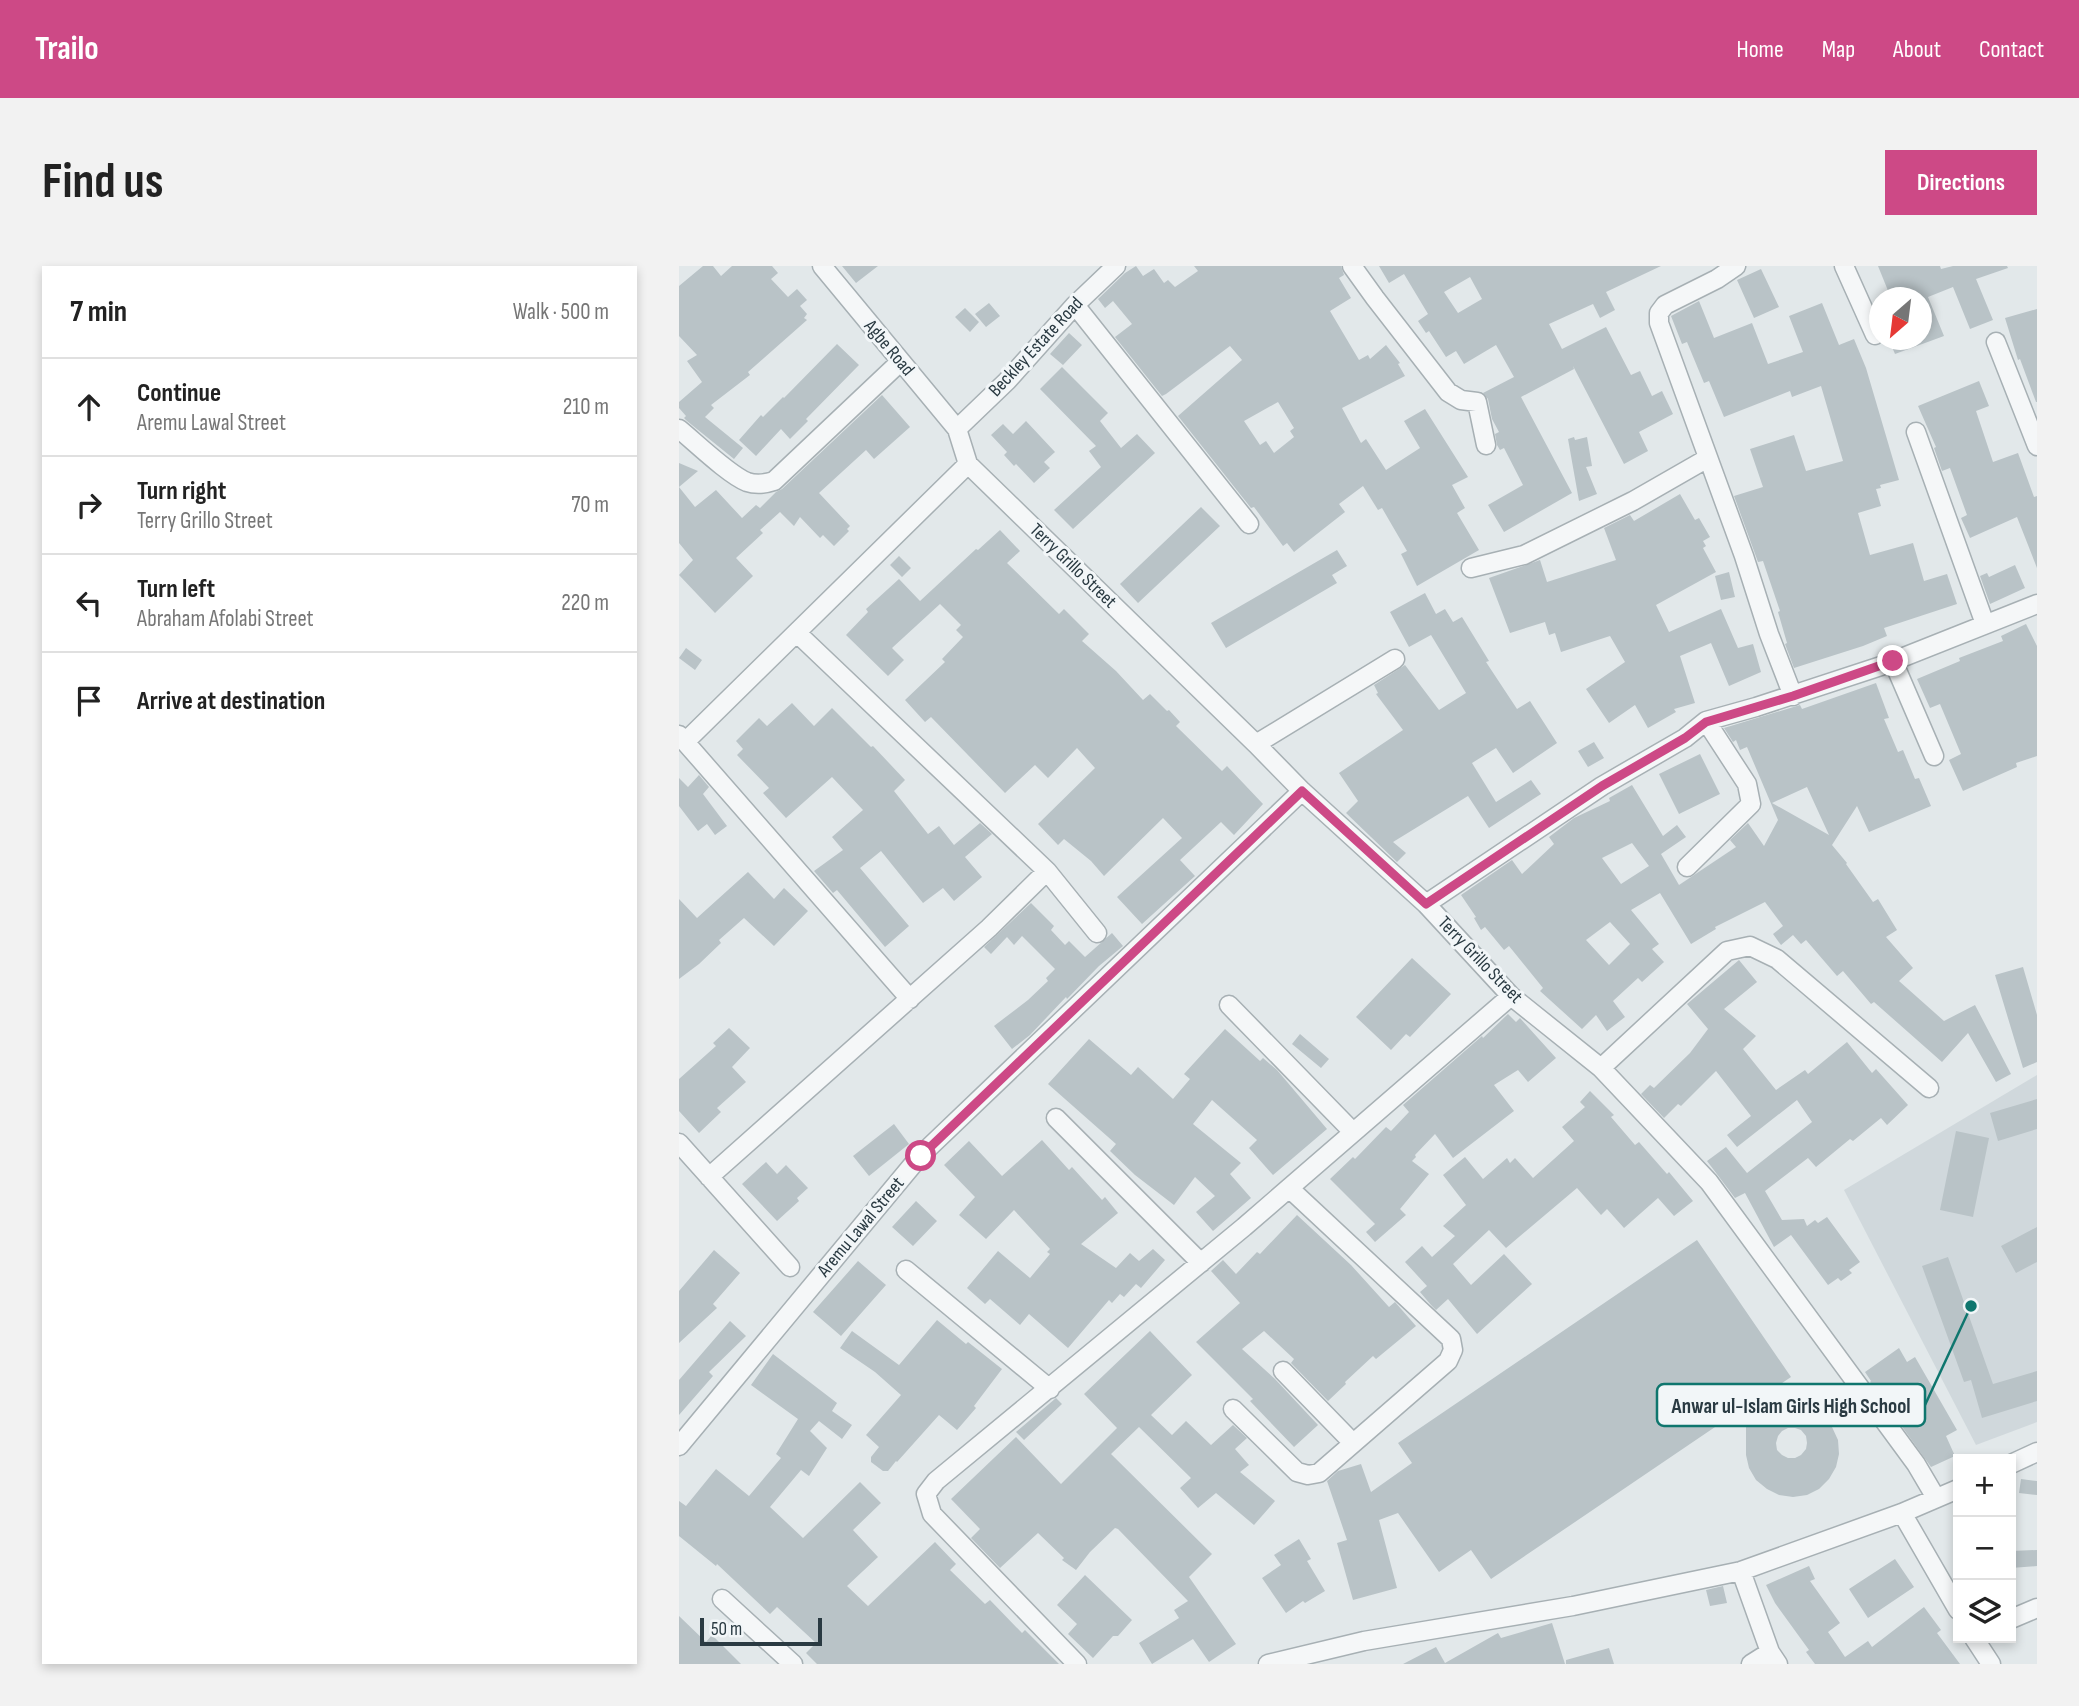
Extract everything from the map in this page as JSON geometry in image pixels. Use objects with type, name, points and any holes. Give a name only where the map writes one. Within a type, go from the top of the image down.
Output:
[{"type":"street","name":"Agbe Road","points":[[822,266],[957,429]]},
{"type":"street","name":"Beckley Estate Road","points":[[957,429],[1007,381],[1075,305],[1116,266]]},
{"type":"street","points":[[1352,266],[1447,392],[1461,400],[1477,402],[1486,446]]},
{"type":"street","points":[[1737,266],[1714,272],[1665,305],[1658,313],[1659,323],[1793,696]]},
{"type":"street","points":[[1844,266],[1869,322]]},
{"type":"street","points":[[1075,305],[1249,524]]},
{"type":"street","points":[[1996,342],[2037,446]]},
{"type":"street","points":[[679,429],[733,474],[747,482],[762,484],[774,481],[900,362]]},
{"type":"street","name":"Terry Grillo Street","points":[[957,429],[968,464],[1302,791],[1426,904],[1511,996],[1601,1068],[1709,1182],[1916,1464],[1936,1498]]},
{"type":"street","points":[[1916,432],[1985,624]]},
{"type":"street","points":[[1471,568],[1524,555],[1633,501],[1708,458]]},
{"type":"street","points":[[910,999],[682,739],[797,633],[968,464]]},
{"type":"street","points":[[1426,904],[1602,786],[1685,738],[1706,722],[1793,696],[1893,661],[2037,604]]},
{"type":"street","points":[[797,633],[1047,871],[1097,933]]},
{"type":"street","points":[[1256,744],[1395,659]]},
{"type":"street","points":[[1893,661],[1934,756]]},
{"type":"street","points":[[1687,867],[1751,804],[1747,784],[1706,722]]},
{"type":"street","name":"Aremu Lawal Street","points":[[679,1446],[921,1156],[1302,791]]},
{"type":"street","points":[[709,1177],[989,928],[1047,871]]},
{"type":"street","points":[[1601,1068],[1727,951],[1750,946],[1777,959],[1929,1088]]},
{"type":"street","points":[[1077,1664],[932,1514],[926,1494],[936,1481],[1201,1263],[1511,996]]},
{"type":"street","points":[[1229,1005],[1353,1132]]},
{"type":"street","points":[[1056,1118],[1201,1263]]},
{"type":"street","points":[[679,1143],[790,1267]]},
{"type":"street","points":[[1233,1409],[1297,1472],[1308,1475],[1319,1473],[1448,1360],[1453,1350],[1451,1339],[1289,1188]]},
{"type":"street","points":[[906,1270],[1050,1388]]},
{"type":"street","points":[[1283,1371],[1353,1443]]},
{"type":"street","points":[[2016,1462],[2037,1452]]},
{"type":"street","points":[[1268,1664],[1320,1657],[1364,1641],[1573,1606],[1741,1571],[1902,1513],[1953,1491]]},
{"type":"street","points":[[1902,1513],[1953,1601]]},
{"type":"street","points":[[1741,1571],[1774,1658],[1751,1664]]},
{"type":"street","points":[[722,1599],[793,1664]]},
{"type":"street","points":[[2016,1617],[2037,1608]]},
{"type":"street","points":[[1977,1643],[1991,1664]]},
{"type":"shaded area","points":[[2037,1075],[2037,1422],[1976,1445],[1844,1190]]},
{"type":"building","points":[[703,266],[713,266],[721,276],[732,266],[772,266],[778,273],[771,279],[788,297],[797,289],[807,300],[800,306],[807,314],[804,318],[807,320],[748,372],[750,375],[711,405],[714,408],[705,417],[743,448],[734,459],[687,421],[679,408],[679,402],[702,382],[687,361],[697,355],[679,336],[679,286]]},
{"type":"building","points":[[842,266],[878,266],[856,283]]},
{"type":"building","points":[[1136,266],[1143,276],[1154,269],[1164,283],[1168,280],[1175,287],[1198,271],[1194,266],[1341,266],[1344,275],[1339,278],[1351,298],[1330,311],[1359,360],[1368,355],[1370,359],[1386,345],[1400,363],[1398,364],[1405,376],[1342,408],[1361,443],[1366,439],[1386,470],[1420,448],[1404,421],[1425,409],[1468,477],[1452,485],[1465,508],[1457,513],[1479,550],[1417,586],[1401,554],[1407,551],[1382,508],[1378,510],[1363,486],[1339,504],[1345,512],[1294,552],[1287,543],[1283,546],[1178,416],[1242,360],[1230,346],[1162,396],[1115,337],[1132,324],[1113,301],[1105,308],[1098,299]],"holes":[[[1278,402],[1294,428],[1290,431],[1294,437],[1274,453],[1266,441],[1260,445],[1244,421]]]},
{"type":"building","points":[[1379,266],[1661,266],[1606,292],[1615,310],[1600,318],[1593,304],[1549,324],[1562,349],[1606,327],[1631,375],[1640,371],[1652,396],[1662,391],[1673,414],[1639,432],[1648,451],[1624,464],[1573,366],[1574,369],[1521,397],[1572,493],[1504,532],[1488,505],[1523,485],[1504,448],[1500,450],[1497,445],[1495,434],[1499,432],[1492,419],[1488,399],[1483,393],[1514,377],[1496,345],[1464,364],[1456,351],[1446,357],[1429,331],[1426,333],[1418,321],[1428,314],[1404,274],[1389,283]],"holes":[[[1470,277],[1482,299],[1458,313],[1444,292]]]},
{"type":"building","points":[[1878,266],[2008,268],[1976,279],[1993,320],[1970,329],[1953,287],[1932,295],[1932,287],[1887,287]]},
{"type":"building","points":[[1761,269],[1779,307],[1754,318],[1737,280]]},
{"type":"building","points":[[1699,301],[1714,338],[1752,323],[1768,364],[1803,352],[1789,316],[1822,303],[1839,345],[1854,339],[1866,368],[1899,480],[1880,485],[1881,488],[1876,489],[1881,506],[1858,513],[1870,555],[1913,543],[1924,581],[1947,574],[1957,604],[1884,628],[1887,636],[1863,646],[1794,668],[1785,644],[1787,643],[1778,612],[1780,611],[1763,561],[1758,562],[1734,496],[1763,487],[1750,449],[1794,435],[1806,471],[1843,461],[1821,386],[1792,397],[1790,391],[1724,417],[1709,381],[1704,383],[1687,342],[1682,344],[1671,316]]},
{"type":"building","points":[[989,303],[1000,316],[986,327],[975,314]]},
{"type":"building","points":[[1932,307],[1944,336],[1932,340]]},
{"type":"building","points":[[965,308],[979,322],[970,332],[955,317]]},
{"type":"building","points":[[2037,309],[2036,402],[2020,359],[2018,360],[2005,318]]},
{"type":"building","points":[[1069,333],[1082,345],[1063,365],[1050,354]]},
{"type":"building","points":[[837,344],[859,365],[790,439],[781,429],[756,456],[739,440],[761,415],[763,417],[784,398]]},
{"type":"building","points":[[1062,367],[1108,413],[1100,421],[1121,448],[1137,434],[1155,453],[1073,529],[1054,510],[1101,467],[1089,451],[1096,446],[1040,389]]},
{"type":"building","points":[[1979,381],[1989,406],[1976,411],[1993,462],[2018,453],[2034,497],[2037,496],[2037,568],[2017,517],[1970,538],[1961,518],[1967,515],[1950,468],[1942,471],[1934,448],[1936,447],[1918,406]]},
{"type":"building","points":[[882,395],[910,427],[874,459],[866,450],[819,493],[850,526],[847,529],[849,531],[834,546],[823,535],[820,538],[800,517],[794,526],[780,512],[760,530],[763,533],[736,558],[753,576],[715,613],[679,575],[693,560],[679,543],[679,487],[695,507],[716,490],[742,518],[756,505],[760,508],[782,489]]},
{"type":"building","points":[[1026,421],[1055,452],[1044,462],[1050,468],[1034,483],[1004,455],[1007,452],[991,435],[1003,424],[1013,434]]},
{"type":"building","points":[[1574,437],[1575,440],[1587,437],[1592,466],[1586,467],[1597,494],[1579,501],[1568,439]]},
{"type":"building","points":[[679,463],[698,471],[679,487]]},
{"type":"building","points":[[1680,494],[1695,520],[1699,518],[1710,537],[1703,541],[1706,546],[1703,548],[1716,572],[1656,605],[1669,632],[1721,609],[1738,648],[1753,644],[1761,672],[1729,686],[1711,643],[1680,656],[1695,703],[1674,709],[1676,712],[1648,728],[1635,705],[1609,723],[1586,689],[1625,662],[1610,636],[1561,652],[1555,633],[1549,635],[1545,622],[1510,633],[1489,578],[1540,560],[1547,582],[1616,560],[1604,528],[1630,515],[1634,521]]},
{"type":"building","points":[[1201,507],[1220,526],[1138,603],[1120,584]]},
{"type":"building","points":[[1000,530],[1020,551],[1007,563],[1059,614],[1064,609],[1089,634],[1082,641],[1143,700],[1150,694],[1169,710],[1180,722],[1176,726],[1222,771],[1227,766],[1263,804],[1234,835],[1221,822],[1180,860],[1195,876],[1142,924],[1117,897],[1182,838],[1163,818],[1104,876],[1091,861],[1064,839],[1058,845],[1038,824],[1095,768],[1077,748],[1048,778],[1035,765],[1005,793],[931,717],[925,722],[905,700],[945,662],[942,659],[963,637],[956,630],[961,625],[940,604],[892,648],[904,660],[888,676],[846,635],[868,612],[866,609],[899,579],[920,601]]},
{"type":"building","points":[[1337,550],[1347,566],[1332,575],[1337,583],[1226,648],[1211,623]]},
{"type":"building","points":[[899,556],[911,568],[902,577],[890,565]]},
{"type":"building","points":[[2015,565],[2025,588],[1990,604],[1980,576],[1987,573],[1989,577]]},
{"type":"building","points":[[1729,572],[1735,597],[1721,600],[1715,576]]},
{"type":"building","points":[[1425,593],[1436,614],[1445,609],[1453,622],[1462,617],[1489,661],[1486,662],[1517,709],[1530,701],[1557,743],[1513,773],[1496,748],[1472,763],[1496,802],[1531,780],[1541,794],[1489,828],[1468,796],[1393,842],[1406,853],[1397,862],[1346,813],[1358,801],[1339,773],[1403,730],[1376,694],[1378,693],[1374,685],[1405,665],[1439,710],[1466,693],[1431,635],[1409,647],[1390,612]]},
{"type":"building","points":[[2026,624],[2037,646],[2037,756],[2016,763],[2017,767],[1963,791],[1949,760],[1961,754],[1940,704],[1930,708],[1917,679],[1960,661],[1959,658],[2003,641],[2001,636]]},
{"type":"building","points":[[686,648],[702,660],[695,670],[679,658]]},
{"type":"building","points":[[1876,683],[1889,718],[1884,719],[1898,752],[1903,750],[1915,779],[1919,778],[1931,806],[1869,832],[1857,806],[1832,845],[1873,902],[1878,899],[1897,930],[1886,937],[1913,968],[1899,981],[1944,1021],[1975,1005],[2011,1074],[1996,1082],[1968,1033],[1942,1062],[1874,1002],[1871,1004],[1843,971],[1837,976],[1806,940],[1801,944],[1793,935],[1781,945],[1773,934],[1783,926],[1765,902],[1715,927],[1716,929],[1691,944],[1660,893],[1631,910],[1659,944],[1652,949],[1664,962],[1642,982],[1638,978],[1613,1001],[1625,1017],[1607,1031],[1596,1015],[1582,1029],[1540,991],[1543,988],[1509,946],[1504,950],[1485,927],[1481,930],[1474,918],[1476,917],[1461,895],[1512,860],[1522,874],[1554,844],[1549,837],[1574,818],[1610,801],[1609,798],[1632,785],[1663,836],[1677,825],[1686,837],[1661,854],[1679,885],[1736,847],[1730,840],[1748,823],[1764,846],[1778,820],[1747,747],[1740,750],[1736,740],[1733,742],[1724,728],[1800,705],[1802,709]],"holes":[[[1807,787],[1829,835],[1772,803]],[[1632,843],[1649,866],[1621,884],[1602,858]],[[1610,922],[1630,944],[1609,965],[1586,940]]]},
{"type":"building","points":[[792,703],[814,726],[832,708],[873,746],[905,780],[894,791],[928,834],[939,826],[954,845],[980,823],[992,834],[965,857],[982,877],[954,901],[943,888],[923,903],[881,851],[860,868],[909,926],[885,947],[837,890],[833,893],[814,871],[843,850],[832,837],[863,810],[832,777],[786,818],[763,793],[769,788],[737,755],[743,749],[736,741],[759,718],[767,726]]},
{"type":"building","points":[[1594,742],[1604,758],[1588,767],[1578,751]]},
{"type":"building","points":[[1700,754],[1720,794],[1679,814],[1659,774]]},
{"type":"building","points":[[699,775],[709,787],[703,794],[727,826],[715,835],[707,824],[698,831],[679,806],[679,778],[688,787]]},
{"type":"building","points":[[748,872],[774,899],[784,888],[808,911],[774,946],[744,918],[719,940],[721,943],[699,964],[679,979],[679,899],[697,918]]},
{"type":"building","points":[[1031,903],[1054,926],[1051,930],[1065,945],[1069,941],[1085,957],[1112,933],[1123,946],[1012,1049],[994,1026],[1028,1000],[1048,981],[1046,978],[1055,969],[1022,936],[1014,945],[1007,937],[991,954],[984,947]]},
{"type":"building","points":[[1412,958],[1451,994],[1410,1037],[1406,1034],[1391,1050],[1356,1017]]},
{"type":"building","points":[[1739,960],[1757,982],[1724,1009],[1756,1036],[1743,1049],[1776,1090],[1805,1070],[1808,1074],[1847,1042],[1872,1073],[1876,1069],[1908,1105],[1887,1125],[1881,1118],[1816,1167],[1808,1158],[1765,1191],[1782,1220],[1804,1219],[1807,1226],[1815,1220],[1818,1223],[1827,1217],[1860,1262],[1849,1270],[1852,1273],[1841,1281],[1838,1278],[1828,1285],[1791,1235],[1774,1247],[1745,1193],[1735,1198],[1707,1161],[1726,1147],[1747,1173],[1812,1122],[1797,1100],[1737,1147],[1727,1135],[1751,1116],[1716,1071],[1681,1106],[1678,1104],[1664,1118],[1641,1094],[1650,1085],[1654,1088],[1690,1053],[1708,1029],[1687,1004]]},
{"type":"building","points":[[2023,967],[2037,1015],[2037,1062],[2023,1068],[1995,975]]},
{"type":"building","points":[[1508,1014],[1516,1022],[1520,1018],[1556,1058],[1528,1082],[1518,1070],[1494,1085],[1514,1111],[1453,1158],[1435,1134],[1412,1161],[1429,1174],[1400,1209],[1406,1215],[1375,1242],[1366,1232],[1375,1224],[1330,1179],[1353,1157],[1355,1159],[1386,1127],[1391,1131],[1409,1112],[1403,1105]]},
{"type":"building","points":[[729,1028],[750,1048],[732,1067],[746,1082],[717,1108],[721,1112],[699,1133],[679,1111],[679,1079],[716,1046],[713,1043]]},
{"type":"building","points":[[1225,1029],[1260,1061],[1263,1058],[1277,1070],[1327,1129],[1273,1175],[1249,1148],[1257,1140],[1212,1100],[1193,1124],[1241,1163],[1230,1174],[1251,1198],[1213,1231],[1196,1212],[1215,1196],[1195,1177],[1174,1205],[1135,1175],[1110,1151],[1116,1144],[1048,1084],[1089,1039],[1131,1075],[1138,1067],[1173,1099],[1190,1079],[1184,1074]]},
{"type":"building","points":[[1300,1034],[1329,1059],[1321,1068],[1292,1044]]},
{"type":"building","points":[[1590,1091],[1614,1115],[1611,1117],[1635,1145],[1639,1142],[1693,1201],[1674,1216],[1658,1198],[1624,1228],[1607,1209],[1601,1215],[1577,1188],[1506,1248],[1489,1230],[1453,1264],[1471,1285],[1504,1254],[1532,1284],[1477,1334],[1448,1299],[1436,1310],[1420,1292],[1427,1286],[1405,1262],[1422,1246],[1432,1257],[1455,1236],[1443,1226],[1466,1205],[1443,1175],[1465,1157],[1483,1179],[1507,1158],[1510,1163],[1515,1158],[1533,1178],[1574,1141],[1562,1127],[1585,1107],[1580,1102]]},
{"type":"building","points":[[2037,1099],[2037,1129],[1998,1141],[1990,1113]]},
{"type":"building","points":[[894,1124],[909,1144],[869,1176],[853,1156]]},
{"type":"building","points":[[1956,1131],[1989,1138],[1973,1217],[1940,1210]]},
{"type":"building","points":[[1042,1140],[1069,1170],[1072,1167],[1102,1200],[1105,1197],[1118,1213],[1081,1244],[1116,1268],[1130,1253],[1139,1261],[1153,1249],[1165,1260],[1141,1288],[1136,1284],[1124,1297],[1120,1294],[1112,1303],[1109,1300],[1068,1348],[1029,1314],[1020,1325],[990,1299],[985,1304],[967,1288],[998,1251],[1030,1278],[1050,1254],[1047,1252],[1050,1249],[1014,1210],[986,1239],[959,1215],[975,1197],[944,1165],[969,1141],[1002,1176]]},
{"type":"building","points":[[766,1162],[777,1174],[786,1165],[808,1188],[797,1198],[799,1201],[777,1221],[742,1184]]},
{"type":"building","points":[[916,1201],[937,1221],[913,1246],[892,1227]]},
{"type":"building","points":[[1297,1215],[1351,1265],[1389,1307],[1395,1302],[1416,1326],[1376,1359],[1373,1356],[1328,1401],[1291,1363],[1294,1359],[1264,1331],[1242,1349],[1275,1379],[1318,1425],[1294,1447],[1250,1401],[1253,1399],[1196,1342],[1240,1303],[1211,1271],[1223,1260],[1236,1274],[1257,1252],[1260,1254]]},
{"type":"building","points":[[2037,1227],[2037,1262],[2016,1273],[2001,1246]]},
{"type":"building","points":[[1697,1240],[1791,1377],[1769,1392],[1823,1416],[1838,1440],[1839,1454],[1829,1479],[1819,1489],[1807,1495],[1779,1495],[1767,1489],[1756,1480],[1749,1468],[1746,1455],[1746,1406],[1491,1579],[1471,1550],[1439,1572],[1398,1513],[1379,1520],[1397,1588],[1353,1600],[1337,1543],[1347,1540],[1327,1481],[1338,1471],[1361,1464],[1371,1492],[1412,1463],[1398,1443]],"holes":[[[1795,1428],[1806,1436],[1806,1449],[1801,1455],[1788,1458],[1777,1450],[1776,1443],[1782,1431]]]},
{"type":"building","points":[[714,1250],[740,1273],[713,1304],[717,1308],[679,1343],[679,1291]]},
{"type":"building","points":[[1948,1257],[1993,1384],[2037,1371],[2037,1401],[1982,1418],[1971,1380],[1964,1382],[1922,1266]]},
{"type":"building","points":[[858,1261],[886,1285],[841,1336],[813,1312]]},
{"type":"building","points":[[937,1320],[1002,1369],[974,1406],[976,1408],[957,1430],[939,1415],[888,1471],[883,1471],[871,1462],[871,1457],[879,1447],[866,1435],[901,1395],[875,1372],[840,1348],[852,1331],[899,1365]]},
{"type":"building","points":[[730,1321],[746,1336],[709,1372],[713,1376],[679,1415],[679,1380]]},
{"type":"building","points":[[1150,1331],[1192,1375],[1151,1415],[1172,1435],[1186,1421],[1211,1445],[1233,1425],[1247,1438],[1235,1449],[1249,1465],[1240,1472],[1275,1501],[1254,1525],[1216,1493],[1198,1508],[1180,1488],[1191,1478],[1139,1427],[1111,1454],[1212,1554],[1189,1577],[1236,1644],[1209,1662],[1193,1639],[1152,1664],[1139,1643],[1179,1618],[1174,1610],[1188,1601],[1118,1529],[1115,1528],[1090,1552],[1076,1570],[1062,1560],[1064,1558],[1038,1533],[1000,1568],[971,1538],[980,1529],[951,1499],[1016,1437],[1061,1484],[1117,1428],[1084,1394]]},
{"type":"building","points":[[1899,1348],[1907,1362],[1915,1357],[1957,1430],[1946,1436],[1953,1457],[1931,1467],[1865,1372]]},
{"type":"building","points":[[773,1354],[837,1403],[832,1411],[852,1425],[842,1439],[819,1421],[810,1431],[827,1448],[809,1476],[801,1470],[770,1507],[803,1538],[860,1482],[881,1503],[853,1530],[878,1557],[847,1586],[868,1606],[935,1542],[956,1564],[950,1570],[985,1604],[990,1600],[1022,1633],[1025,1630],[1059,1664],[817,1664],[806,1653],[816,1643],[777,1607],[770,1614],[717,1564],[716,1566],[679,1536],[679,1501],[686,1506],[716,1469],[749,1496],[781,1458],[776,1454],[798,1419],[751,1385]]},
{"type":"building","points":[[1056,1398],[1062,1404],[1024,1440],[1016,1432]]},
{"type":"building","points":[[2021,1479],[2037,1481],[2037,1495],[2019,1493]]},
{"type":"building","points":[[1299,1539],[1311,1559],[1307,1561],[1325,1591],[1286,1613],[1262,1578],[1281,1565],[1274,1555]]},
{"type":"building","points":[[2037,1550],[2037,1566],[2016,1568],[2016,1551]]},
{"type":"building","points":[[1895,1559],[1914,1587],[1868,1618],[1849,1589]]},
{"type":"building","points":[[1809,1566],[1815,1579],[1810,1581],[1840,1623],[1828,1632],[1845,1657],[1868,1641],[1872,1647],[1924,1607],[1941,1630],[1937,1633],[1960,1664],[1815,1664],[1806,1652],[1809,1650],[1775,1603],[1766,1585]]},
{"type":"building","points":[[1085,1575],[1132,1620],[1093,1658],[1068,1634],[1077,1624],[1057,1605]]},
{"type":"building","points":[[1723,1586],[1727,1603],[1710,1606],[1706,1590]]},
{"type":"building","points":[[679,1616],[706,1642],[712,1635],[741,1664],[679,1664]]},
{"type":"building","points":[[1552,1623],[1565,1664],[1403,1664],[1436,1647],[1445,1663],[1498,1633],[1501,1638]]},
{"type":"building","points":[[1609,1648],[1614,1664],[1566,1664],[1566,1660]]},
{"type":"place","name":"Anwar ul-Islam Girls High School","points":[[1971,1306]]},
{"type":"route","points":[[921,1156],[1302,791],[1426,904],[1602,786],[1685,738],[1706,722],[1793,696],[1893,661]]}]
